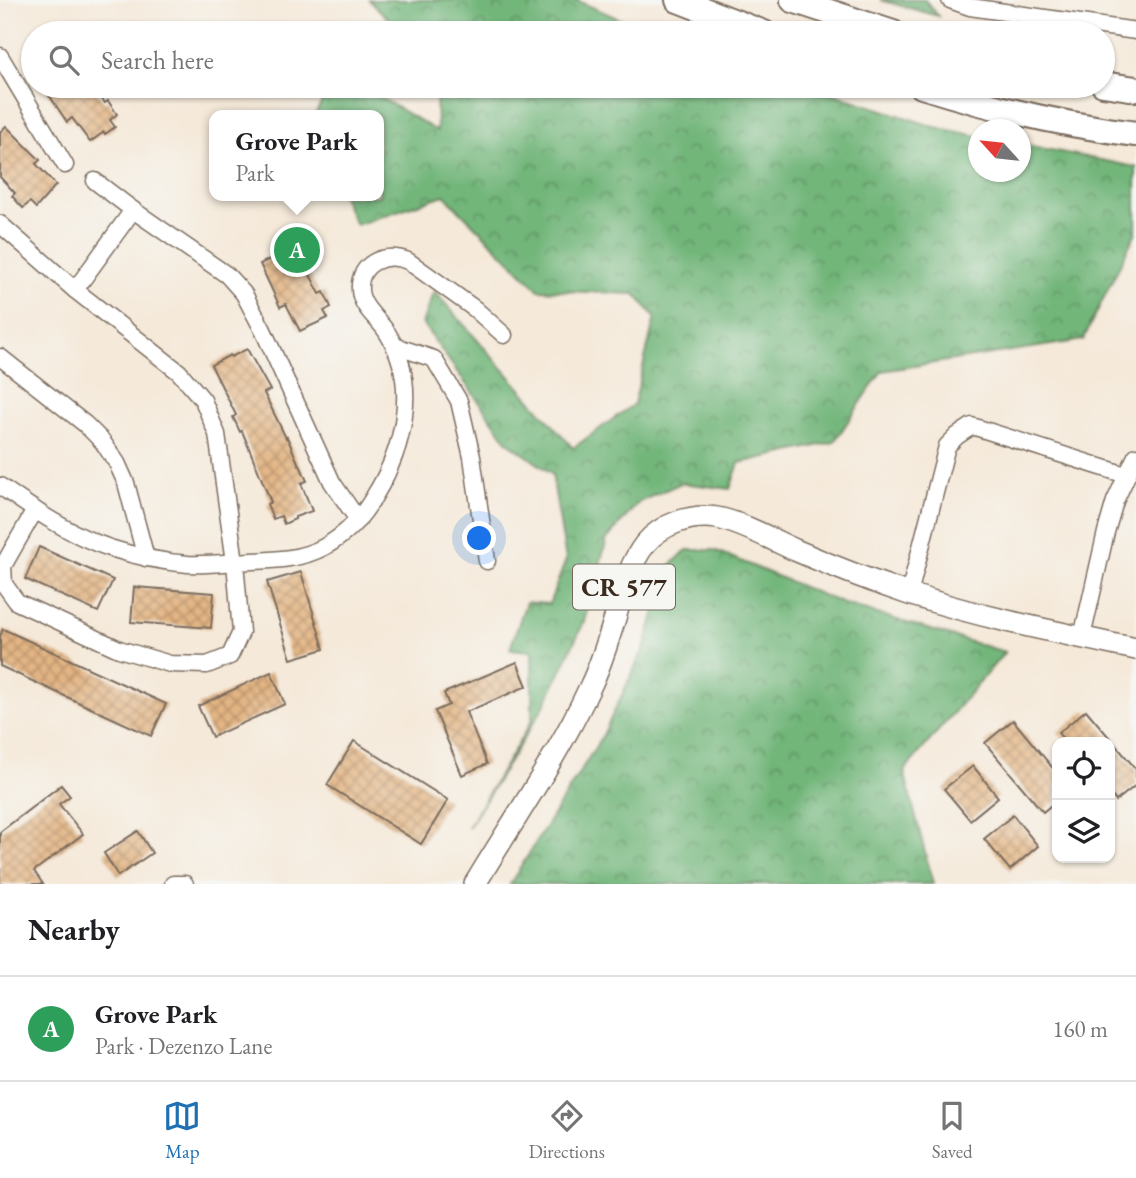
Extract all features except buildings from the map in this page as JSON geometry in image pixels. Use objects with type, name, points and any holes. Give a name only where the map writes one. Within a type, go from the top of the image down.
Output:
[{"type":"highway","points":[[678,0],[733,21]]},
{"type":"highway","points":[[793,0],[857,21]]},
{"type":"highway","points":[[1115,86],[1136,89]]},
{"type":"highway","points":[[960,98],[1098,129],[1136,134]]},
{"type":"main road","name":"CR 577","points":[[475,884],[580,707],[606,652],[632,564],[656,533],[680,521],[697,517],[718,518],[909,593],[979,614],[1136,649]]},
{"type":"street","points":[[950,0],[970,7],[1067,21]]},
{"type":"street","points":[[1115,28],[1136,31]]},
{"type":"street","points":[[0,56],[21,91]]},
{"type":"street","points":[[25,98],[65,165]]},
{"type":"street","points":[[95,181],[227,275],[244,294],[332,482],[358,520]]},
{"type":"street","points":[[75,290],[133,210]]},
{"type":"street","points":[[0,224],[75,290],[179,372],[202,400],[217,434],[235,562],[241,632],[230,656],[207,665],[170,664],[119,649],[17,602],[4,584],[3,566],[35,510]]},
{"type":"street","points":[[0,486],[68,530],[110,548],[146,558],[188,564],[282,559],[305,555],[342,536],[358,520],[376,495],[395,456],[402,429],[406,405],[399,353],[387,332],[368,309],[360,291],[361,281],[371,264],[389,257],[408,261],[475,309],[504,335]]},
{"type":"street","points":[[395,346],[434,359],[459,401],[472,457],[487,561]]},
{"type":"street","points":[[0,356],[103,441],[126,483],[146,558]]},
{"type":"street","points":[[909,593],[947,446],[972,426],[1126,475]]},
{"type":"street","points":[[1082,638],[1115,501],[1136,456]]},
{"type":"street","points":[[173,884],[185,884]]},
{"type":"green space","points":[[369,0],[576,0],[624,21],[391,21]]},
{"type":"green space","points":[[880,0],[925,0],[938,16]]},
{"type":"green space","points":[[324,98],[381,98],[437,131],[436,98],[847,98],[935,127],[968,134],[968,182],[1031,182],[1031,146],[1136,167],[1136,232],[1083,340],[882,371],[834,442],[739,463],[730,489],[681,483],[639,502],[607,539],[584,622],[545,704],[468,828],[532,720],[532,651],[510,649],[526,602],[549,604],[566,560],[552,474],[508,442],[422,323],[434,291],[573,448],[634,404],[655,317],[635,294],[539,290],[444,195],[356,225],[344,201],[384,201],[384,110],[318,110]]},
{"type":"green space","points":[[687,550],[714,550],[844,604],[1005,652],[904,771],[933,884],[510,884],[603,735],[646,644],[666,569]]},
{"type":"place","name":"Grove Park","points":[[297,250]]}]
